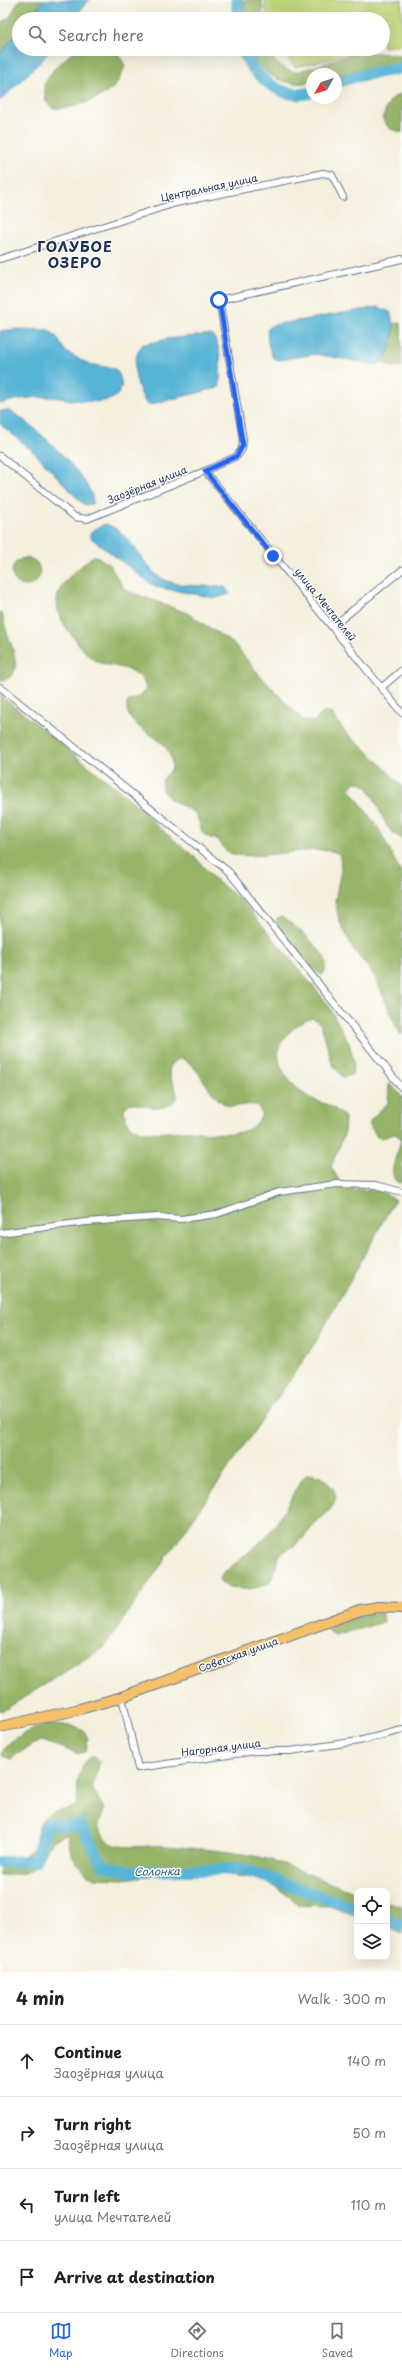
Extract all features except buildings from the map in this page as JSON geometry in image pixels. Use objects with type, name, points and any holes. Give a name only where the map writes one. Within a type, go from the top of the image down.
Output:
[{"type":"main road","name":"Советская улица","points":[[0,1727],[76,1710],[122,1697],[331,1619],[379,1607],[402,1608]]},
{"type":"street","name":"Центральная улица","points":[[0,259],[176,203],[323,173],[332,175],[342,197]]},
{"type":"street","name":"Заозёрная улица","points":[[0,456],[75,517],[83,519],[92,518],[205,471],[237,456],[243,445],[219,300],[402,259]]},
{"type":"street","name":"улица Мечтателей","points":[[205,471],[402,713]]},
{"type":"street","points":[[332,627],[402,570]]},
{"type":"street","points":[[381,688],[402,670]]},
{"type":"street","points":[[0,687],[229,872],[402,1088]]},
{"type":"street","points":[[0,1233],[86,1222],[157,1217],[181,1219],[217,1214],[279,1192],[337,1184],[376,1185],[402,1192]]},
{"type":"street","name":"Нагорная улица","points":[[122,1697],[138,1768],[256,1751],[290,1751],[360,1741],[402,1730]]},
{"type":"green space","points":[[19,0],[44,0],[35,12],[13,12]]},
{"type":"green space","points":[[244,0],[262,0],[263,12],[243,12]]},
{"type":"green space","points":[[266,0],[402,0],[402,45],[390,46],[390,12],[266,12],[265,8]]},
{"type":"green space","points":[[12,13],[12,39],[0,54],[0,23],[10,17]]},
{"type":"green space","points":[[402,55],[402,67],[354,71],[342,74],[342,68],[310,68],[349,56]]},
{"type":"green space","points":[[68,56],[120,56],[125,66],[113,88],[93,100],[67,108],[52,108],[46,102],[44,85],[53,70]]},
{"type":"green space","points":[[253,56],[272,56],[279,65],[287,70],[297,72],[306,69],[306,83],[292,83],[274,78],[260,66]]},
{"type":"green space","points":[[286,56],[343,56],[295,67]]},
{"type":"green space","points":[[402,94],[402,133],[389,128],[383,120],[388,104],[394,97]]},
{"type":"green space","points":[[401,323],[402,367],[390,366],[381,362],[385,358],[389,349],[392,324]]},
{"type":"green space","points":[[94,555],[109,564],[125,590],[187,613],[234,644],[261,677],[303,720],[313,722],[325,711],[331,713],[347,734],[375,758],[402,786],[402,839],[392,832],[387,826],[375,799],[366,787],[361,783],[355,782],[350,789],[379,829],[402,875],[402,1036],[395,1025],[376,978],[354,950],[339,920],[335,901],[341,870],[340,855],[332,851],[320,850],[255,856],[230,853],[224,849],[217,839],[206,836],[203,833],[195,813],[170,799],[161,788],[163,779],[172,769],[169,753],[163,744],[133,721],[127,709],[128,701],[141,696],[146,689],[143,681],[134,672],[99,662],[90,656],[83,650],[71,634],[62,620],[58,609],[57,599],[60,590],[66,581]]},
{"type":"green space","points":[[26,558],[36,562],[40,572],[36,582],[26,586],[16,582],[12,572],[16,562]]},
{"type":"green space","points":[[0,612],[12,645],[15,668],[13,674],[8,678],[0,680]]},
{"type":"green space","points":[[0,695],[145,811],[155,824],[197,859],[213,878],[242,901],[327,1003],[349,1043],[354,1062],[352,1075],[342,1077],[332,1063],[321,1024],[313,1018],[297,1026],[284,1039],[280,1046],[279,1054],[282,1070],[292,1084],[308,1097],[330,1106],[345,1117],[344,1135],[331,1167],[342,1185],[354,1189],[381,1191],[395,1200],[314,1345],[104,1647],[6,1709],[0,1711]],"holes":[[[181,1058],[188,1062],[217,1098],[223,1103],[232,1106],[258,1106],[262,1114],[257,1123],[249,1129],[229,1133],[186,1131],[148,1132],[131,1126],[126,1119],[124,1109],[130,1103],[155,1107],[172,1104],[177,1099],[177,1095],[169,1074],[169,1070],[173,1062]]]},
{"type":"green space","points":[[281,917],[300,930],[324,957],[326,962],[325,972],[322,975],[310,967],[278,926],[276,922],[277,918]]},
{"type":"green space","points":[[389,1083],[402,1096],[402,1182],[398,1183],[394,1178],[393,1168],[401,1138],[395,1134],[382,1138],[377,1137],[369,1124],[372,1118],[388,1103]]},
{"type":"green space","points":[[307,1474],[326,1480],[335,1492],[335,1502],[329,1511],[302,1539],[279,1556],[272,1578],[268,1583],[257,1588],[238,1589],[221,1583],[219,1579],[221,1575],[257,1545],[274,1527],[301,1481]]},
{"type":"green space","points":[[373,1613],[382,1614],[384,1622],[334,1636],[328,1630],[334,1624]]},
{"type":"green space","points":[[48,1725],[72,1726],[84,1731],[88,1738],[86,1751],[79,1754],[42,1741],[34,1743],[11,1759],[2,1756],[3,1750],[13,1740],[35,1729]]},
{"type":"green space","points":[[90,1756],[94,1756],[100,1762],[92,1786],[102,1804],[104,1812],[98,1824],[102,1835],[108,1841],[116,1845],[126,1847],[168,1846],[243,1854],[272,1860],[354,1892],[354,1915],[329,1906],[297,1905],[289,1896],[269,1883],[247,1877],[191,1871],[123,1879],[96,1878],[87,1874],[76,1863],[71,1854],[68,1836],[64,1835],[56,1839],[50,1845],[36,1866],[28,1871],[17,1874],[0,1875],[0,1859],[21,1857],[32,1850],[41,1821],[49,1814],[74,1807],[77,1803],[78,1781],[84,1763]]},
{"type":"green space","points":[[390,1903],[402,1906],[402,1934],[390,1928]]},
{"type":"water","points":[[44,0],[89,0],[79,12],[35,12]]},
{"type":"water","points":[[12,39],[12,56],[45,56],[0,101],[0,54]]},
{"type":"water","points":[[379,307],[390,312],[393,333],[387,355],[377,365],[315,354],[279,360],[273,358],[267,336],[268,328],[273,325]]},
{"type":"water","points":[[19,329],[48,330],[55,335],[66,352],[89,364],[115,369],[119,375],[121,383],[121,388],[117,395],[110,400],[89,402],[42,397],[0,404],[0,331]]},
{"type":"water","points":[[212,335],[218,346],[220,385],[218,388],[148,405],[145,402],[139,388],[135,374],[136,359],[142,345],[167,339]]},
{"type":"water","points":[[7,410],[29,424],[60,452],[85,482],[92,495],[92,504],[85,505],[82,503],[36,454],[0,424],[0,411]]},
{"type":"water","points":[[105,524],[114,527],[121,533],[154,572],[161,578],[183,585],[225,587],[230,594],[216,598],[155,587],[91,538],[90,534],[93,530]]},
{"type":"waterway","name":"Солонка","points":[[237,0],[238,12]]},
{"type":"waterway","name":"Солонка","points":[[246,56],[253,68],[270,84],[280,90],[290,93],[306,93]]},
{"type":"waterway","name":"Солонка","points":[[342,81],[352,77],[402,68]]},
{"type":"waterway","name":"Солонка","points":[[0,1862],[35,1861],[47,1824],[81,1826],[103,1865],[128,1871],[243,1869],[354,1908]]},
{"type":"waterway","name":"Солонка","points":[[390,1921],[402,1925]]},
{"type":"district","name":"ГОЛУБОЕ ОЗЕРО","points":[[75,254]]},
{"type":"route","points":[[219,300],[243,445],[241,452],[237,456],[205,471],[273,556]]}]
